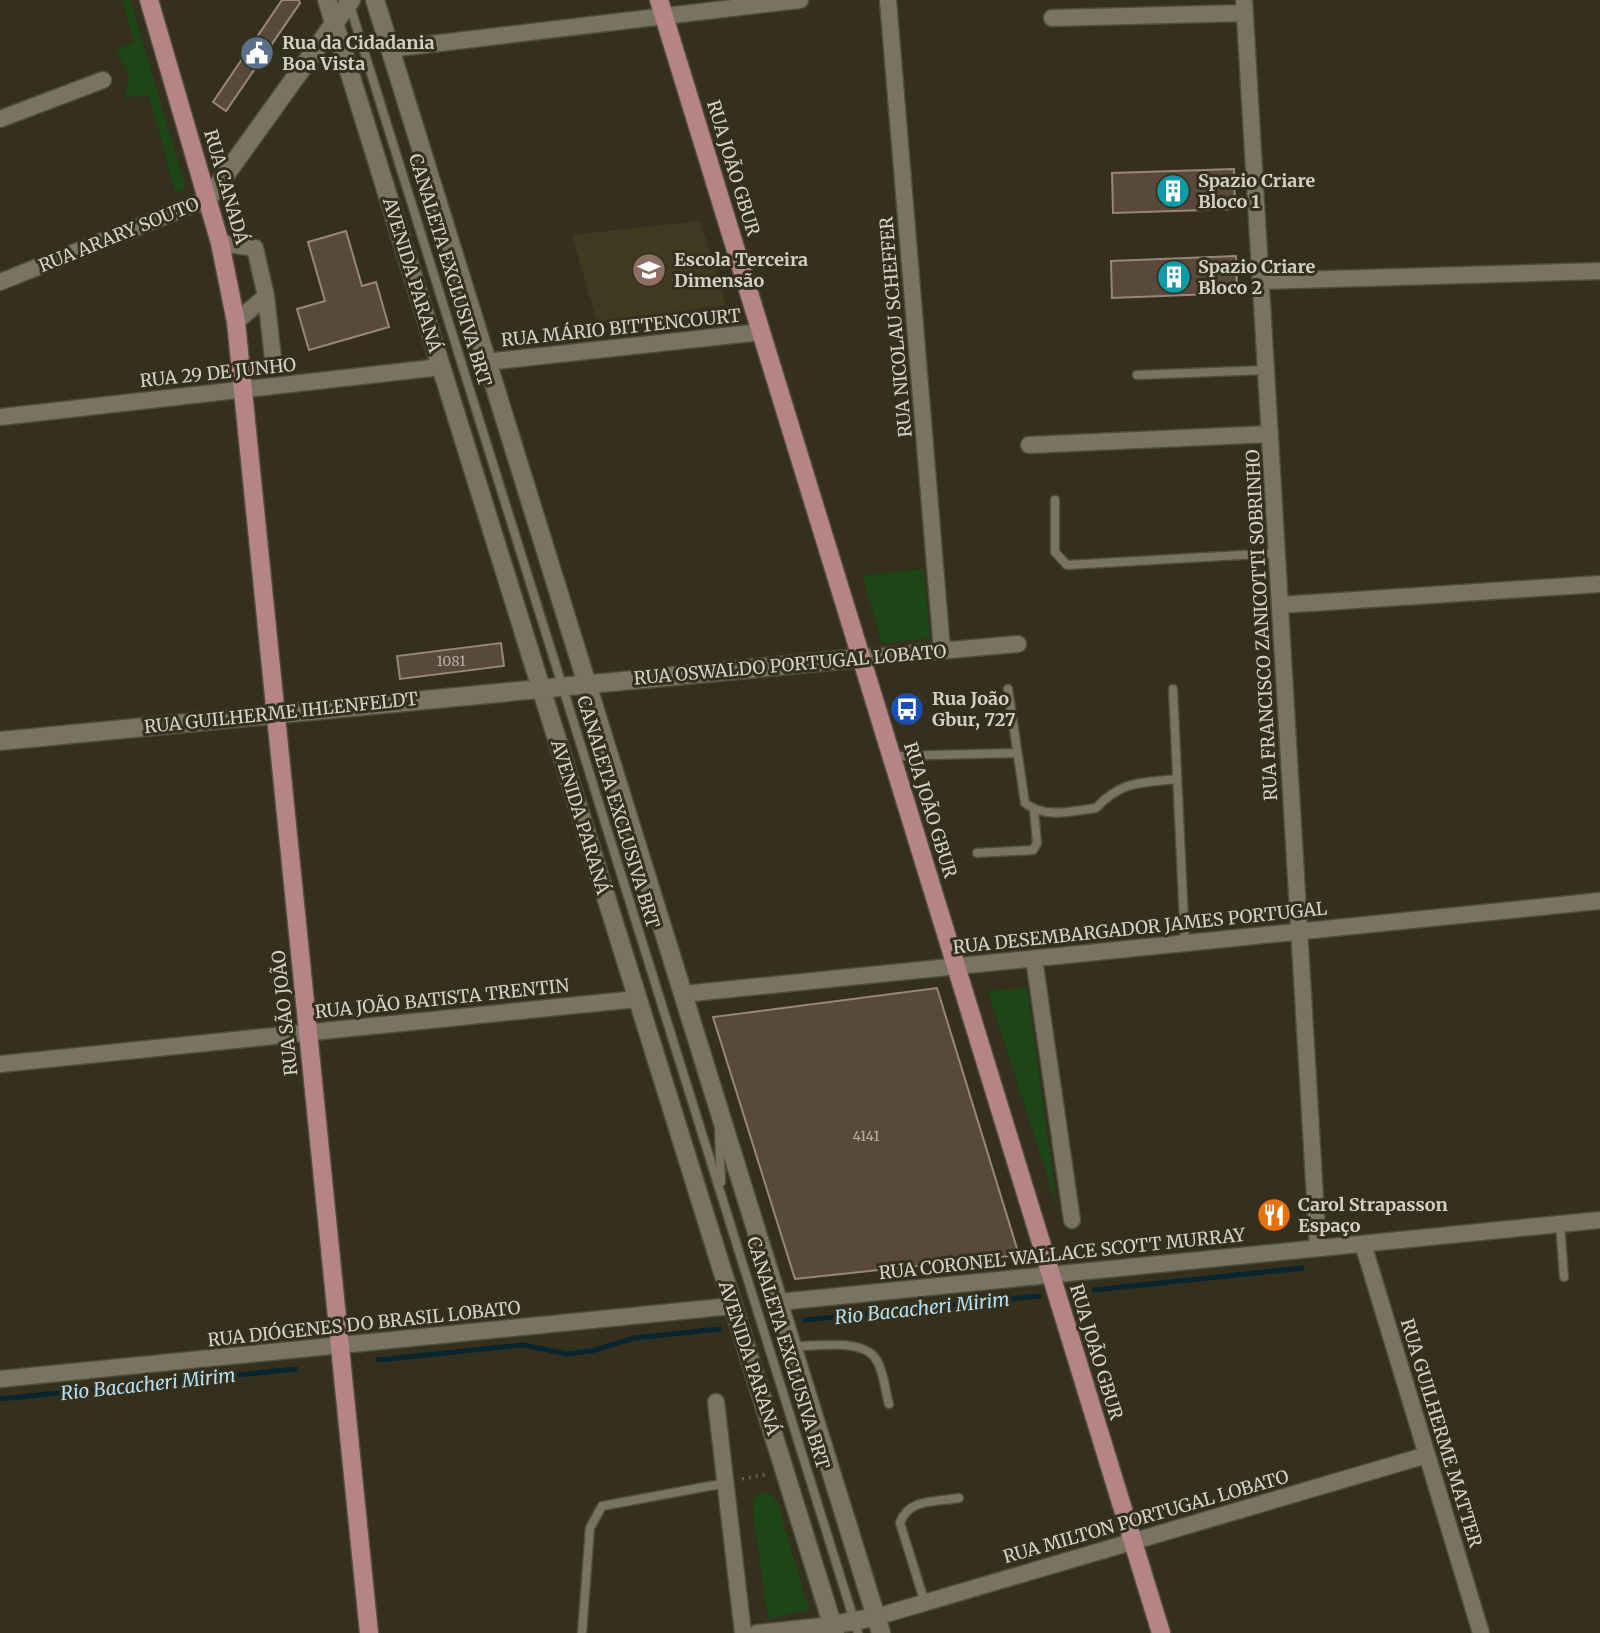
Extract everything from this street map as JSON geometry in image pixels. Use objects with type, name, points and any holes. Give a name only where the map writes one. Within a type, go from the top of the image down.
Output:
[{"type":"main road","name":"RUA CANADÁ","points":[[149,0],[220,243],[236,322],[243,389]]},
{"type":"main road","name":"RUA JOÃO GBUR","points":[[662,8],[1161,1633]]},
{"type":"main road","name":"RUA SÃO JOÃO","points":[[243,389],[369,1633]]},
{"type":"street","name":"AVENIDA PARANÁ","points":[[327,0],[833,1629]]},
{"type":"street","points":[[374,0],[879,1625],[757,1633]]},
{"type":"street","points":[[388,49],[662,8],[800,0]]},
{"type":"street","name":"RUA NICOLAU SCHEFFER","points":[[888,0],[942,650]]},
{"type":"street","name":"RUA ARARY SOUTO","points":[[0,282],[208,199],[349,1]]},
{"type":"street","points":[[1052,18],[1245,6]]},
{"type":"street","name":"RUA FRANCISCO ZANICOTTI SOBRINHO","points":[[1245,6],[1318,1248]]},
{"type":"street","points":[[0,119],[103,80]]},
{"type":"street","points":[[220,243],[255,248],[266,296],[273,359]]},
{"type":"street","points":[[1261,281],[1600,271]]},
{"type":"street","points":[[236,322],[266,296]]},
{"type":"street","name":"RUA MÁRIO BITTENCOURT","points":[[486,362],[761,332]]},
{"type":"street","name":"RUA 29 DE JUNHO","points":[[0,417],[440,367]]},
{"type":"street","points":[[1029,444],[1270,435]]},
{"type":"street","points":[[1280,605],[1600,584]]},
{"type":"street","name":"RUA OSWALDO PORTUGAL LOBATO","points":[[563,687],[1018,644]]},
{"type":"street","name":"RUA GUILHERME IHLENFELDT","points":[[0,741],[563,687]]},
{"type":"street","name":"RUA DESEMBARGADOR JAMES PORTUGAL","points":[[683,994],[1600,901]]},
{"type":"street","points":[[1034,959],[1072,1220]]},
{"type":"street","name":"RUA JOÃO BATISTA TRENTIN","points":[[0,1063],[637,999]]},
{"type":"street","name":"RUA CORONEL WALLACE SCOTT MURRAY","points":[[779,1301],[1600,1220]]},
{"type":"street","name":"RUA GUILHERME MATTER","points":[[1363,1244],[1481,1633]]},
{"type":"street","name":"RUA DIÓGENES DO BRASIL LOBATO","points":[[0,1379],[732,1307]]},
{"type":"street","points":[[716,1402],[743,1633]]},
{"type":"street","name":"RUA MILTON PORTUGAL LOBATO","points":[[879,1625],[925,1602],[1427,1455]]},
{"type":"lane","name":"CANALETA EXCLUSIVA BRT","points":[[349,1],[856,1627]]},
{"type":"lane","points":[[1137,375],[1266,370]]},
{"type":"lane","points":[[1055,500],[1055,552],[1068,565],[1277,553]]},
{"type":"lane","points":[[1008,689],[1025,803],[1034,810],[1048,813],[1096,808],[1109,794],[1128,784],[1177,779]]},
{"type":"lane","points":[[1173,689],[1185,943]]},
{"type":"lane","points":[[891,756],[1016,753]]},
{"type":"lane","points":[[977,853],[1033,850],[1037,843],[1034,810]]},
{"type":"lane","points":[[717,1102],[722,1195]]},
{"type":"lane","points":[[1560,1224],[1564,1277]]},
{"type":"lane","points":[[793,1346],[858,1347],[869,1352],[877,1360],[889,1404]]},
{"type":"lane","points":[[582,1633],[590,1528],[602,1506],[726,1483]]},
{"type":"lane","points":[[925,1602],[900,1523],[903,1512],[912,1505],[959,1499]]},
{"type":"path","points":[[726,1483],[784,1471]]},
{"type":"shaded area","name":"Escola Terceira Dimensão","points":[[700,221],[726,305],[597,322],[572,235]]},
{"type":"green space","points":[[122,0],[130,0],[186,189],[175,192],[149,94],[126,98],[129,74],[116,51],[134,41]]},
{"type":"green space","points":[[924,569],[930,638],[882,644],[863,576]]},
{"type":"green space","points":[[1027,988],[1057,1206],[988,991]]},
{"type":"green space","points":[[760,1493],[768,1493],[777,1501],[809,1610],[768,1619],[753,1512],[753,1500]]},
{"type":"building","name":"Rua da Cidadania Boa Vista","points":[[282,0],[299,0],[300,3],[226,111],[213,102]]},
{"type":"building","name":"Spazio Criare Bloco 1","points":[[1234,169],[1235,209],[1113,213],[1112,173]]},
{"type":"building","points":[[346,231],[362,286],[376,282],[389,327],[309,350],[297,309],[325,301],[308,242]]},
{"type":"building","name":"Spazio Criare Bloco 2","points":[[1236,256],[1237,293],[1112,298],[1111,261]]},
{"type":"building","points":[[501,643],[504,666],[400,679],[397,656]]},
{"type":"building","points":[[937,988],[1019,1255],[795,1279],[713,1017]]},
{"type":"waterway","name":"Rio Bacacheri Mirim","points":[[1094,1290],[1302,1268]]},
{"type":"waterway","name":"Rio Bacacheri Mirim","points":[[805,1320],[1039,1296]]},
{"type":"waterway","name":"Rio Bacacheri Mirim","points":[[378,1360],[523,1345],[568,1354],[595,1350],[634,1338],[719,1329]]},
{"type":"waterway","name":"Rio Bacacheri Mirim","points":[[0,1399],[296,1369]]},
{"type":"place","name":"Rua da Cidadania Boa Vista","points":[[257,53]]},
{"type":"place","name":"Spazio Criare Bloco 1","points":[[1173,191]]},
{"type":"place","name":"Escola Terceira Dimensão","points":[[649,270]]},
{"type":"place","name":"Spazio Criare Bloco 2","points":[[1174,277]]},
{"type":"place","name":"Rua João Gbur, 727","points":[[907,709]]},
{"type":"place","name":"Carol Strapasson Espaço","points":[[1274,1215]]}]
